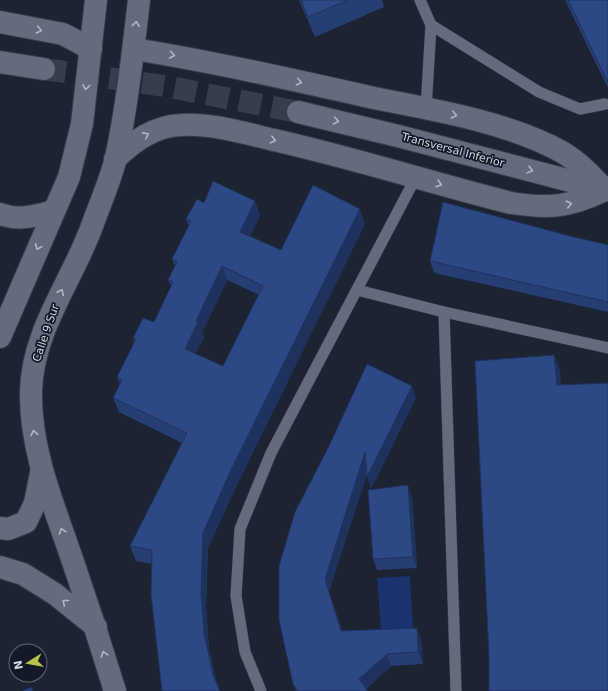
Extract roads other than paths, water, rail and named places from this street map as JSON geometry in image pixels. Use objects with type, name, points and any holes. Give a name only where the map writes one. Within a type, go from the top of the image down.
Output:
[{"type":"main road","points":[[1,327],[69,178],[82,124],[96,0]]},
{"type":"main road","name":"Calle 9 Sur","points":[[115,691],[96,627],[41,472],[33,424],[31,391],[36,354],[56,303],[91,229],[115,159],[134,49],[138,0]]},
{"type":"main road","points":[[0,22],[63,34],[91,48]]},
{"type":"main road","points":[[115,159],[133,142],[156,130],[181,125],[209,126],[322,151],[511,203],[532,206],[558,207],[583,201],[606,190],[587,170],[562,152],[530,137],[500,127],[426,109],[190,58],[134,49]]},
{"type":"main road","points":[[1,63],[44,69]]},
{"type":"main road","name":"Transversal Inferior","points":[[298,112],[398,136],[606,190]]},
{"type":"main road","points":[[0,214],[17,218],[33,217],[54,211]]},
{"type":"main road","points":[[0,528],[8,529],[26,522],[35,503],[41,472]]},
{"type":"main road","points":[[0,567],[23,574],[48,590],[96,627]]},
{"type":"lane","points":[[420,0],[431,25],[426,109]]},
{"type":"lane","points":[[431,25],[539,92],[580,109],[605,104]]},
{"type":"lane","points":[[261,691],[245,652],[236,596],[240,529],[271,453],[416,177]]},
{"type":"lane","points":[[357,290],[444,312],[608,348]]},
{"type":"lane","points":[[444,312],[456,691]]},
{"type":"water","points":[[410,576],[413,628],[381,630],[377,578]]},
{"type":"tunnel","points":[[44,69],[165,86],[298,112]]}]
